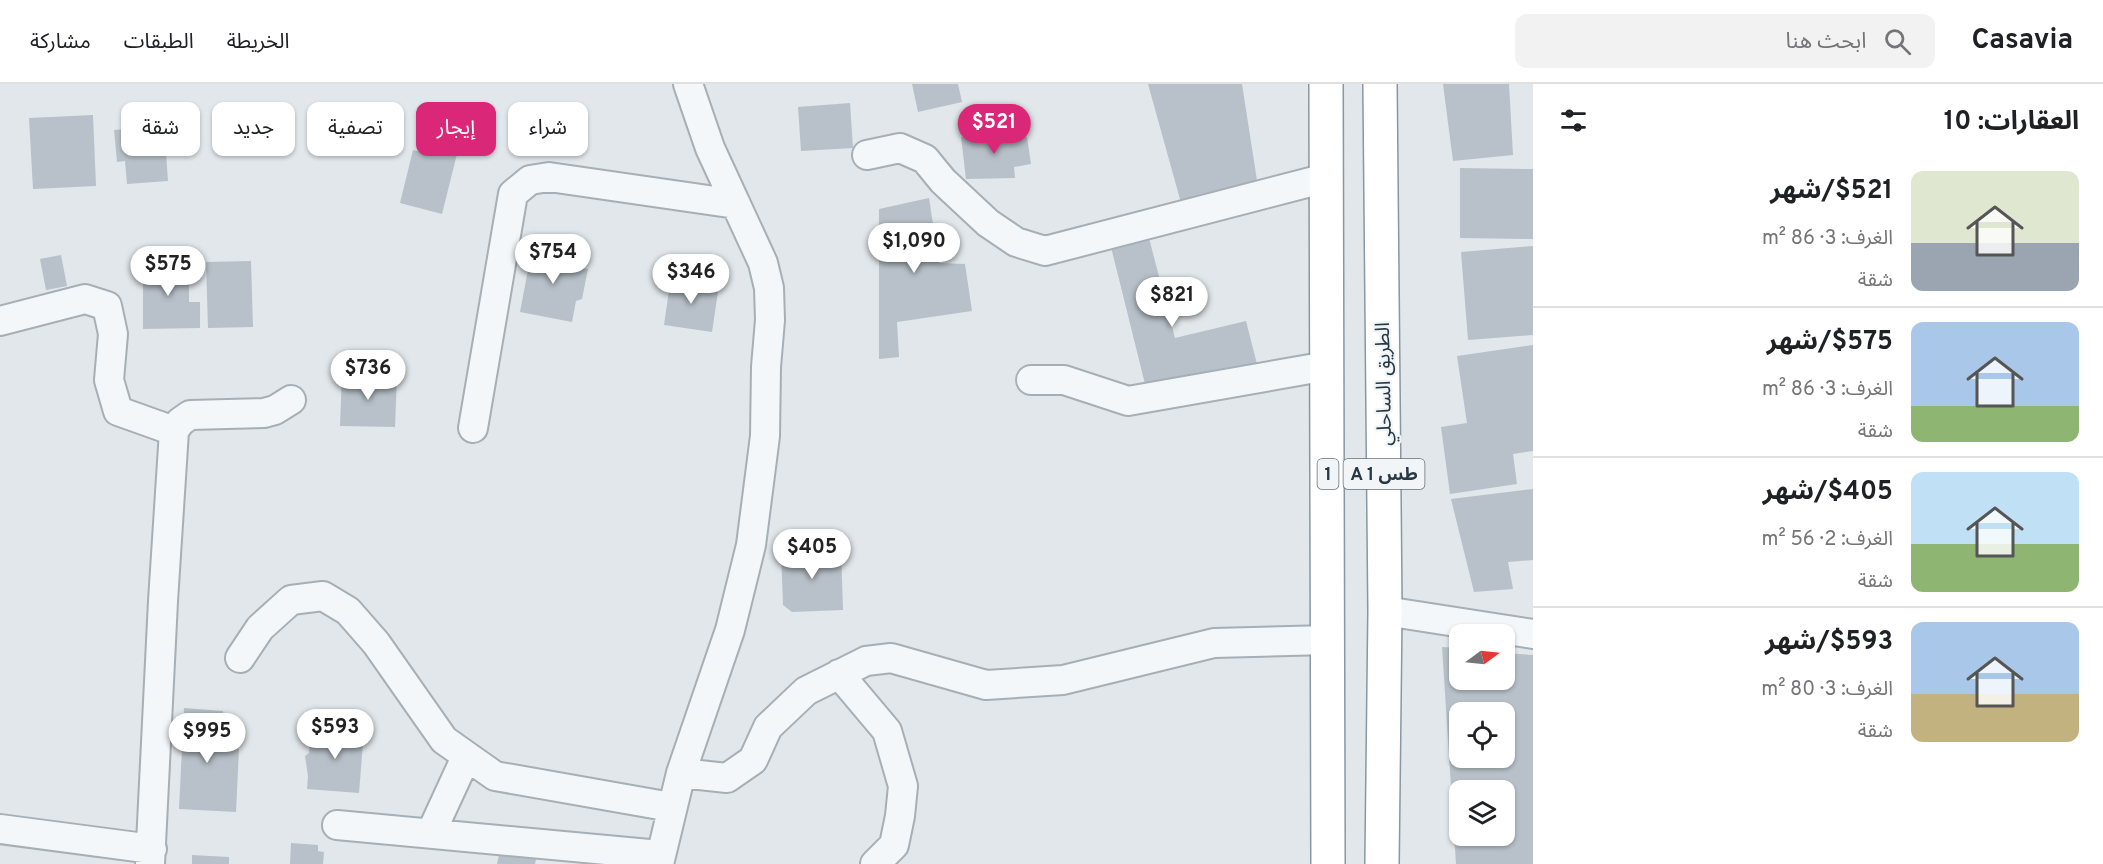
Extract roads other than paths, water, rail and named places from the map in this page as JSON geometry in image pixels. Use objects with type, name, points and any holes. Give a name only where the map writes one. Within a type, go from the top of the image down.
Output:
[{"type":"highway","name":"1","points":[[1326,84],[1328,864]]},
{"type":"highway","name":"الطريق الساحلي","points":[[1380,84],[1385,611],[1382,864]]},
{"type":"street","points":[[337,825],[431,833],[659,860],[681,773],[730,630],[749,556],[765,436],[769,288],[763,263],[710,148],[688,84]]},
{"type":"street","points":[[867,155],[900,148],[925,159],[943,181],[988,223],[1016,242],[1044,251],[1326,178]]},
{"type":"street","points":[[473,428],[513,194],[530,180],[549,177],[736,204]]},
{"type":"street","points":[[0,321],[85,299],[107,306],[113,334],[109,380],[118,411],[174,431]]},
{"type":"street","points":[[1031,380],[1064,380],[1128,401],[1327,366]]},
{"type":"street","points":[[0,829],[151,856],[174,431],[180,422],[190,415],[264,413],[275,410],[291,400]]},
{"type":"street","points":[[240,658],[260,628],[291,600],[323,596],[348,611],[363,627],[444,740],[495,777],[671,807]]},
{"type":"street","points":[[1385,611],[1533,634]]},
{"type":"street","points":[[681,773],[727,778],[753,760],[768,727],[806,691],[866,661],[891,658],[986,685],[1063,680],[1214,643],[1328,640]]},
{"type":"street","points":[[839,674],[887,731],[903,786],[894,845],[875,864]]},
{"type":"street","points":[[431,833],[466,757]]}]
